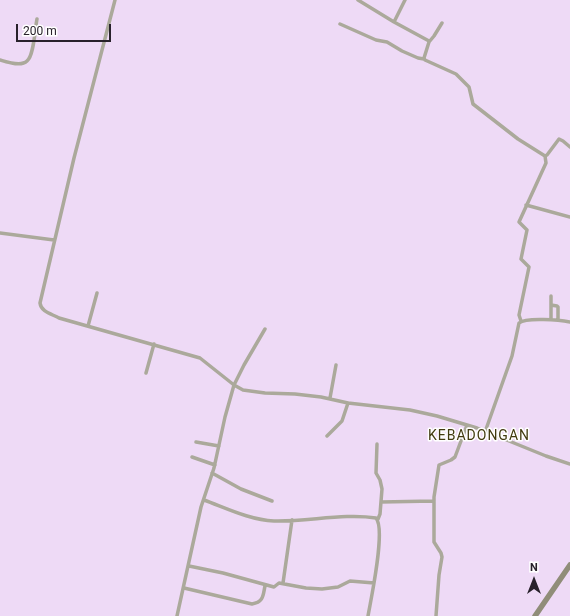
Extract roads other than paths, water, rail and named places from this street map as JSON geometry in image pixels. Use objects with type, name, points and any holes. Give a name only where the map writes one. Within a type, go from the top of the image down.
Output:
[{"type":"main road","points":[[536,616],[570,565]]},
{"type":"street","points":[[115,0],[54,240],[40,303],[44,311],[59,318],[200,358],[234,385],[243,390],[330,398],[348,403],[410,410],[437,416],[467,425],[570,464]]},
{"type":"street","points":[[358,0],[429,42]]},
{"type":"street","points":[[394,22],[405,0]]},
{"type":"street","points":[[0,60],[16,63],[24,63],[28,61],[31,54],[38,19]]},
{"type":"street","points":[[424,59],[429,42],[442,23]]},
{"type":"street","points":[[340,24],[376,40],[388,42],[402,51],[424,59],[456,74],[469,87],[473,104],[518,139],[545,156],[546,163],[519,222],[527,230],[521,259],[529,268],[519,315],[521,321],[519,323],[512,356],[486,432]]},
{"type":"street","points":[[545,156],[558,139],[570,147]]},
{"type":"street","points":[[526,204],[570,217]]},
{"type":"street","points":[[0,233],[54,240]]},
{"type":"street","points":[[88,326],[97,293]]},
{"type":"street","points":[[551,296],[551,319]]},
{"type":"street","points":[[551,305],[558,307],[558,320]]},
{"type":"street","points":[[521,321],[551,319],[570,322]]},
{"type":"street","points":[[177,616],[204,500],[215,465],[225,417],[234,385],[265,330]]},
{"type":"street","points":[[146,373],[154,344]]},
{"type":"street","points":[[330,398],[336,365]]},
{"type":"street","points":[[327,436],[342,421],[348,403]]},
{"type":"street","points":[[436,616],[442,557],[434,542],[434,501],[439,465],[455,457],[467,425]]},
{"type":"street","points":[[196,442],[219,446]]},
{"type":"street","points":[[368,616],[379,544],[378,519],[380,514],[382,489],[380,480],[376,473],[377,444]]},
{"type":"street","points":[[192,457],[215,465]]},
{"type":"street","points":[[212,473],[248,492],[272,501]]},
{"type":"street","points":[[204,500],[254,518],[275,521],[358,518],[378,519]]},
{"type":"street","points":[[381,502],[434,501]]},
{"type":"street","points":[[283,583],[292,520]]},
{"type":"street","points":[[189,566],[223,573],[274,588],[278,583],[306,588],[338,587],[350,580],[374,583]]},
{"type":"street","points":[[184,588],[252,604],[261,600],[265,586]]},
{"type":"district","name":"KEBADONGAN","points":[[479,436]]}]
